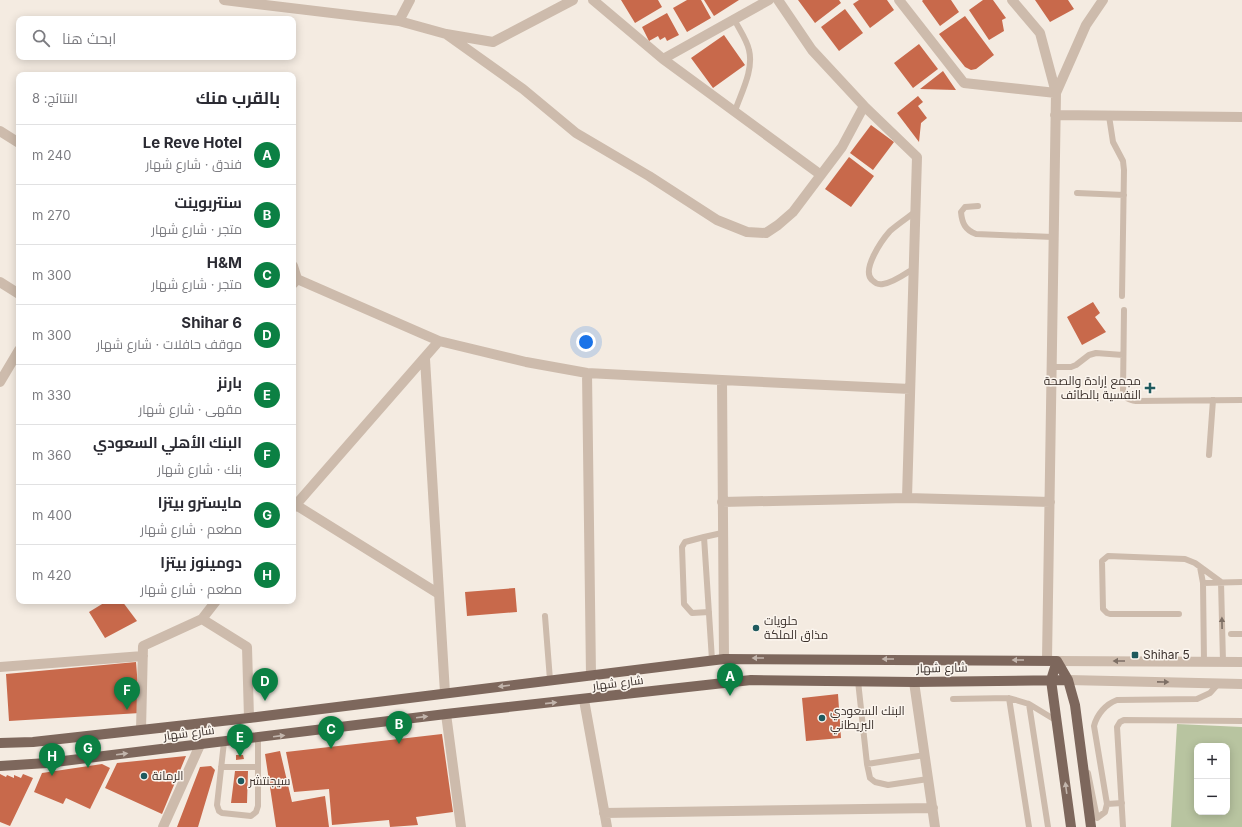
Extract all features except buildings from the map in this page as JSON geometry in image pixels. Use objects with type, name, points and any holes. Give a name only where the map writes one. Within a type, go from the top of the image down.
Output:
[{"type":"main road","name":"شارع شهار","points":[[0,743],[33,742],[249,718],[724,659],[1052,661]]},
{"type":"main road","points":[[1052,661],[1051,680],[1071,827]]},
{"type":"main road","points":[[1052,661],[1068,680],[1075,705],[1091,827]]},
{"type":"main road","name":"شارع شهار","points":[[0,766],[47,763],[446,714],[584,700],[751,680],[914,682],[1068,680]]},
{"type":"street","points":[[224,0],[400,21],[446,34],[493,42],[573,0]]},
{"type":"street","points":[[400,21],[410,0]]},
{"type":"street","points":[[593,0],[663,59],[821,174]]},
{"type":"street","points":[[663,59],[769,0]]},
{"type":"street","points":[[778,0],[812,50],[864,106],[918,157],[913,269],[907,498]]},
{"type":"street","points":[[899,0],[964,83],[1056,93]]},
{"type":"street","points":[[1012,0],[1040,33],[1056,93],[1050,502],[1052,661]]},
{"type":"street","points":[[1056,93],[1086,25],[1103,0]]},
{"type":"street","points":[[446,34],[523,89],[576,134],[649,176],[717,220],[747,232],[766,233],[794,212],[842,147],[864,106]]},
{"type":"street","points":[[1055,115],[1242,117]]},
{"type":"street","points":[[0,131],[16,142]]},
{"type":"street","points":[[296,281],[439,341],[526,362],[587,372],[910,389]]},
{"type":"street","points":[[0,282],[16,292]]},
{"type":"street","points":[[296,505],[425,359],[439,341]]},
{"type":"street","points":[[0,382],[16,358]]},
{"type":"street","points":[[425,359],[445,693]]},
{"type":"street","points":[[587,372],[591,675]]},
{"type":"street","points":[[722,380],[724,659]]},
{"type":"street","points":[[722,502],[907,498],[1050,502]]},
{"type":"street","points":[[296,507],[439,594]]},
{"type":"street","points":[[141,730],[143,646],[202,619],[214,604]]},
{"type":"street","points":[[202,619],[247,647],[249,718]]},
{"type":"street","points":[[0,667],[143,656]]},
{"type":"street","name":"شارع شهار","points":[[1052,661],[1242,662]]},
{"type":"street","name":"شارع شهار","points":[[1068,680],[1242,684]]},
{"type":"street","points":[[914,682],[935,827]]},
{"type":"street","points":[[584,700],[607,827]]},
{"type":"street","points":[[446,714],[462,827]]},
{"type":"street","points":[[163,827],[200,745]]},
{"type":"street","points":[[604,813],[932,808]]},
{"type":"lane","points":[[734,19],[749,49],[750,60],[735,111]]},
{"type":"lane","points":[[1109,116],[1113,142],[1123,161],[1124,170],[1122,296]]},
{"type":"lane","points":[[1077,193],[1124,194]]},
{"type":"lane","points":[[978,206],[965,207],[961,212],[963,225],[971,232],[976,234],[1054,237]]},
{"type":"lane","points":[[913,269],[882,285],[876,284],[872,281],[869,278],[868,273],[869,265],[884,239],[891,231],[915,212]]},
{"type":"lane","points":[[1124,310],[1123,392],[1125,397],[1136,402],[1242,400]]},
{"type":"lane","points":[[1052,367],[1071,367],[1089,355],[1096,353],[1123,355]]},
{"type":"lane","points":[[1209,455],[1214,400]]},
{"type":"lane","points":[[709,612],[692,613],[684,604],[682,547],[685,542],[722,533]]},
{"type":"lane","points":[[704,537],[712,660]]},
{"type":"lane","points":[[1179,614],[1107,613],[1103,609],[1102,561],[1108,556],[1185,559],[1190,560],[1221,582]]},
{"type":"lane","points":[[1200,567],[1203,583],[1204,662]]},
{"type":"lane","points":[[1221,582],[1223,662]]},
{"type":"lane","points":[[1203,583],[1242,582]]},
{"type":"lane","points":[[545,616],[550,680]]},
{"type":"lane","points":[[1231,634],[1242,634]]},
{"type":"lane","points":[[858,681],[866,764],[870,778],[875,782],[888,785],[928,779]]},
{"type":"lane","points":[[1075,705],[1097,818],[1105,812],[1107,804],[1094,726],[1095,720],[1099,715],[1110,703],[1117,700],[1198,698],[1210,693],[1219,683]]},
{"type":"lane","points":[[953,699],[1009,698],[1029,704],[1057,722]]},
{"type":"lane","points":[[1009,698],[1029,827]]},
{"type":"lane","points":[[1029,704],[1048,827]]},
{"type":"lane","points":[[1123,827],[1117,727],[1120,722],[1124,720],[1242,721]]},
{"type":"lane","points":[[224,742],[217,805],[218,810],[222,813],[251,816],[256,812],[258,806],[258,738]]},
{"type":"lane","points":[[866,764],[925,755]]},
{"type":"lane","points":[[221,767],[258,767]]},
{"type":"lane","points":[[1107,804],[1122,803]]},
{"type":"green space","points":[[1177,724],[1242,727],[1242,827],[1171,827]]},
{"type":"place","name":"مجمع إرادة والصحة النفسية بالطائف","points":[[1150,388]]},
{"type":"place","name":"حلويات مذاق الملكة","points":[[756,628]]},
{"type":"place","name":"Shihar 5","points":[[1135,655]]},
{"type":"place","name":"Le Reve Hotel","points":[[730,696]]},
{"type":"place","name":"Shihar 6","points":[[265,701]]},
{"type":"place","name":"البنك الأهلي السعودي","points":[[127,710]]},
{"type":"place","name":"البنك السعودي البريطاني","points":[[822,718]]},
{"type":"place","name":"سنتربوينت","points":[[399,744]]},
{"type":"place","name":"H&M","points":[[331,749]]},
{"type":"place","name":"بارنز","points":[[240,757]]},
{"type":"place","name":"مايسترو بيتزا","points":[[88,768]]},
{"type":"place","name":"دومينوز بيتزا","points":[[52,776]]},
{"type":"place","name":"الرمانة","points":[[144,776]]},
{"type":"place","name":"سيجنتشر","points":[[241,781]]}]
